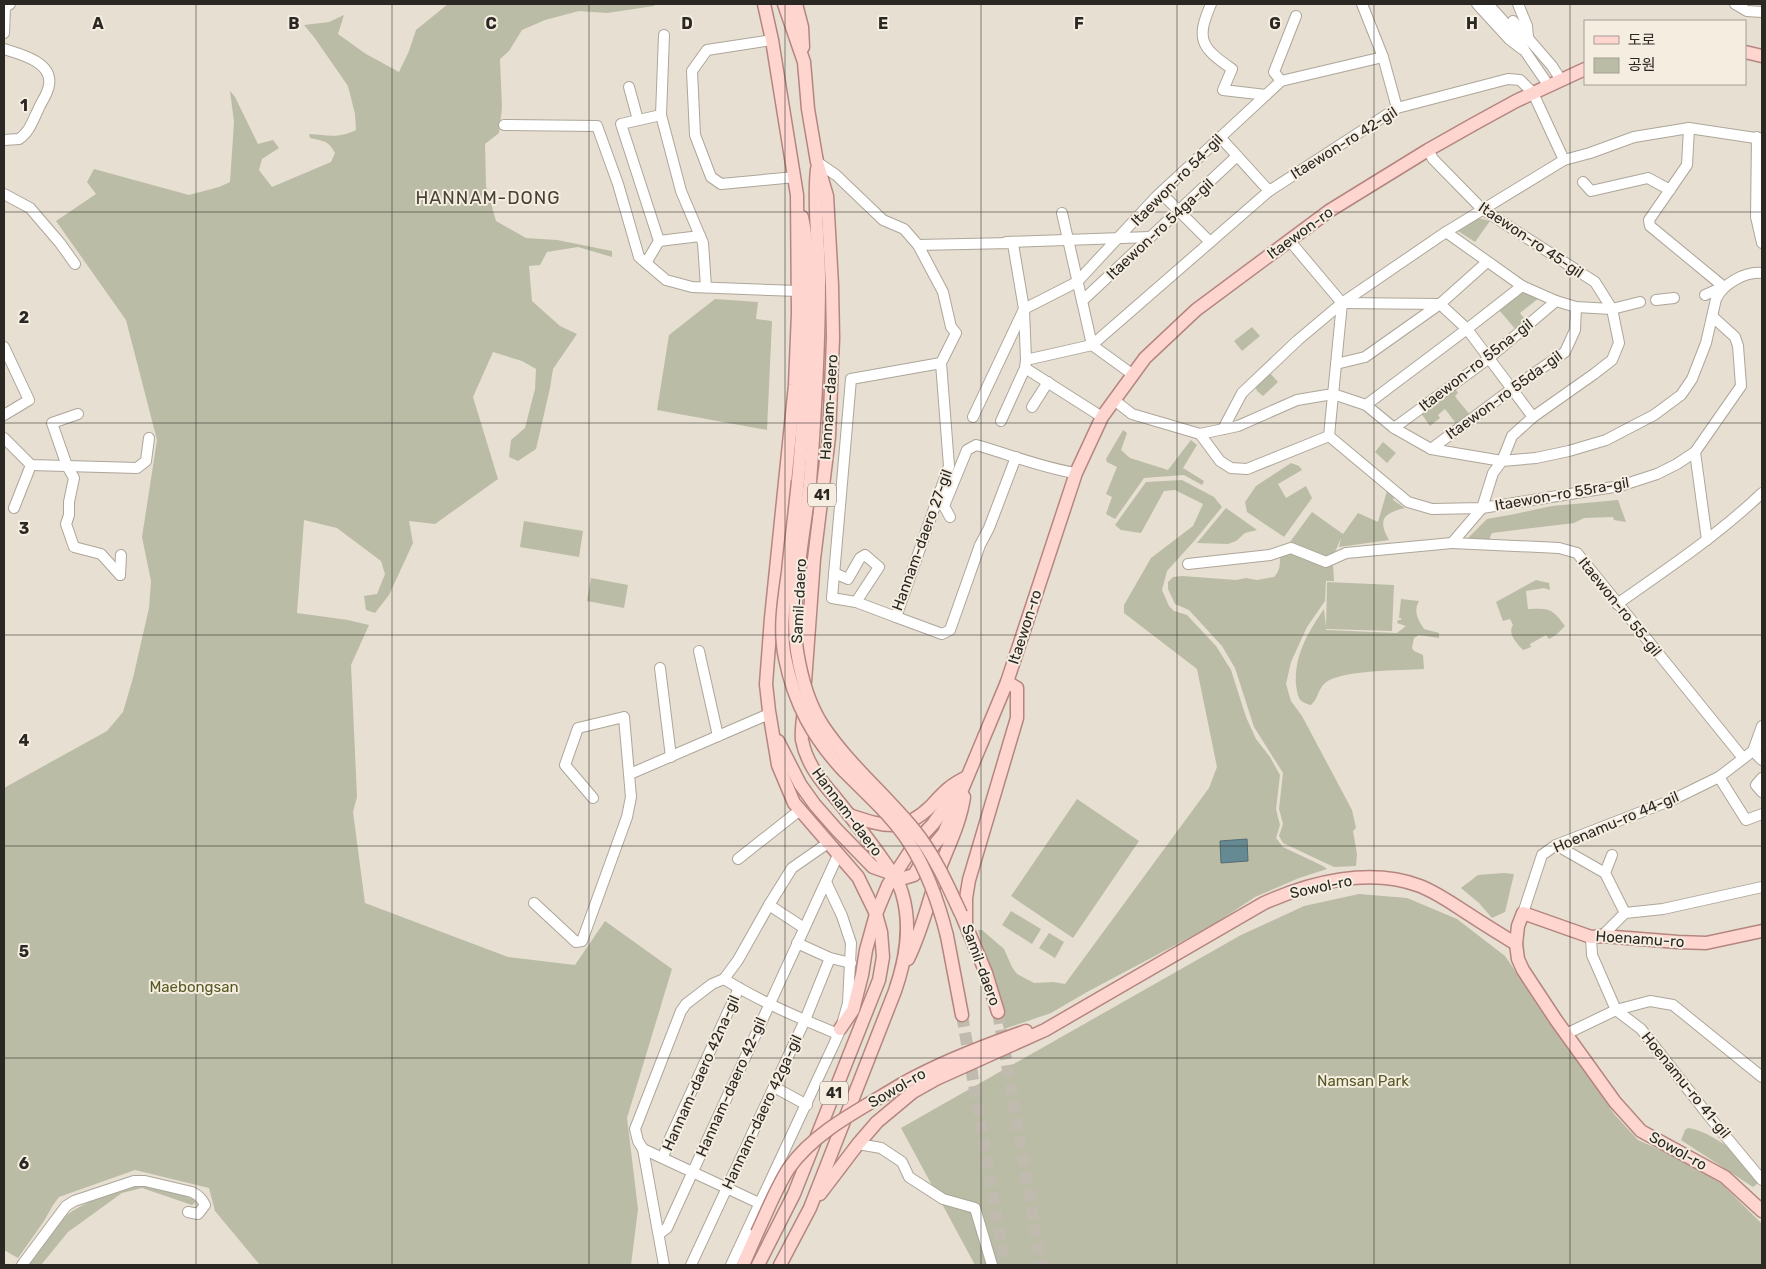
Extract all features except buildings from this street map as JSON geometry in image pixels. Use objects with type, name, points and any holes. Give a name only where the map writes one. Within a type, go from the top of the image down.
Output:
[{"type":"main road","name":"Hannam-daero","points":[[758,1265],[794,1194],[879,980],[883,957],[881,932],[876,914],[858,877],[794,803],[784,782],[778,765],[769,714],[766,684],[771,618],[795,386],[798,291],[798,195],[772,40],[764,4]]},
{"type":"main road","name":"Hannam-daero","points":[[780,1265],[810,1208],[902,971],[908,931],[902,892],[894,876],[870,841],[815,772],[805,751],[802,738],[814,559],[829,437],[833,338],[831,245],[827,196],[818,162],[808,109],[804,62],[784,4]]},
{"type":"main road","points":[[796,4],[802,27],[804,62]]},
{"type":"main road","points":[[1746,52],[1762,56]]},
{"type":"main road","name":"Itaewon-ro","points":[[894,876],[904,878],[914,875],[925,856],[944,833],[1007,682],[1076,473],[1102,417],[1145,358],[1196,310],[1329,211],[1428,150],[1533,93],[1584,69]]},
{"type":"main road","name":"Samil-daero","points":[[818,162],[814,193],[819,277],[818,351],[804,482],[782,630],[785,657],[790,680],[801,712],[820,741],[832,757],[872,799],[911,845],[934,894],[947,936],[962,1015]]},
{"type":"main road","name":"Samil-daero","points":[[798,195],[806,234],[808,354],[804,482],[795,627],[797,653],[806,687],[823,726],[842,750],[916,832],[933,856],[964,919],[986,973],[998,1012]]},
{"type":"main road","points":[[964,919],[969,880],[1017,718],[1017,688],[1007,682]]},
{"type":"main road","name":"Hannam-daero","points":[[772,730],[800,784],[815,805],[873,867],[894,876]]},
{"type":"main road","points":[[849,815],[872,823],[890,826],[905,825],[926,811],[951,784],[967,777]]},
{"type":"main road","name":"Itaewon-ro","points":[[839,1031],[853,1010],[876,914],[888,885],[916,842],[933,824],[967,777]]},
{"type":"main road","name":"Itaewon-ro","points":[[902,971],[916,943],[937,876],[961,814],[967,777]]},
{"type":"main road","points":[[933,824],[934,830],[938,833],[944,833]]},
{"type":"main road","name":"Sowol-ro","points":[[810,1208],[877,1122],[913,1092],[936,1079],[1045,1030],[1264,904],[1293,891],[1336,880],[1375,878],[1396,880],[1420,886],[1516,944],[1518,959],[1523,970],[1566,1034],[1615,1102],[1641,1130],[1724,1177],[1761,1207]]},
{"type":"main road","points":[[1516,944],[1518,926],[1523,913]]},
{"type":"main road","name":"Hoenamu-ro","points":[[1523,913],[1597,936],[1706,943],[1762,931]]},
{"type":"main road","name":"Sowol-ro","points":[[743,1265],[789,1169],[802,1153],[835,1126],[902,1084],[945,1062],[1034,1028],[1092,1003]]},
{"type":"street","points":[[4,33],[5,7],[10,4]]},
{"type":"street","points":[[1211,4],[1203,24],[1204,43],[1216,58],[1232,69],[1224,90],[1266,95]]},
{"type":"street","points":[[1362,4],[1383,57],[1397,108]]},
{"type":"street","points":[[1477,4],[1509,39],[1525,51]]},
{"type":"street","points":[[1488,4],[1516,35],[1548,86]]},
{"type":"street","points":[[1497,4],[1528,37],[1561,80]]},
{"type":"street","points":[[1518,4],[1527,26],[1528,37]]},
{"type":"street","points":[[1735,4],[1747,11],[1762,12]]},
{"type":"street","points":[[1281,81],[1274,72],[1296,16]]},
{"type":"street","points":[[664,35],[661,115],[681,191],[703,243],[706,287]]},
{"type":"street","points":[[772,40],[707,50],[692,71],[695,134],[711,177],[721,184],[795,177]]},
{"type":"street","points":[[4,49],[27,57],[44,67],[48,73],[49,85],[27,132],[19,139],[4,140]]},
{"type":"street","name":"Itaewon-ro 54-gil","points":[[1077,282],[1161,192],[1281,81],[1383,57]]},
{"type":"street","name":"Itaewon-ro 42-gil","points":[[1092,345],[1269,191],[1397,108],[1508,79],[1520,80],[1533,93]]},
{"type":"street","points":[[629,87],[638,120]]},
{"type":"street","points":[[1533,93],[1564,160]]},
{"type":"street","points":[[646,263],[659,242],[621,124],[661,115]]},
{"type":"street","points":[[504,125],[597,126],[618,184],[639,257],[666,280],[692,287],[798,291]]},
{"type":"street","points":[[1689,128],[1687,165],[1649,220],[1650,226],[1724,287]]},
{"type":"street","points":[[1223,429],[1242,393],[1298,340],[1342,303],[1446,232],[1564,160],[1634,137],[1689,128],[1760,138],[1756,217],[1762,243]]},
{"type":"street","points":[[1220,137],[1269,191]]},
{"type":"street","name":"Itaewon-ro 45-gil","points":[[1428,150],[1433,158],[1482,209],[1595,282],[1612,309],[1619,343],[1612,360],[1533,417],[1512,436],[1502,461]]},
{"type":"street","name":"Itaewon-ro 54ga-gil","points":[[1082,302],[1237,156]]},
{"type":"street","name":"Hannam-daero 27-gil","points":[[818,162],[836,175],[883,220],[904,229],[918,245],[943,292],[951,327],[956,334],[942,363],[949,466],[896,617],[856,602],[832,598],[851,379],[942,363]]},
{"type":"street","points":[[1583,182],[1591,192],[1648,178],[1670,190]]},
{"type":"street","points":[[1161,192],[1210,242]]},
{"type":"street","points":[[4,194],[30,208],[60,242],[75,264]]},
{"type":"street","points":[[1062,213],[1092,345],[1132,374]]},
{"type":"street","points":[[1446,232],[1522,286],[1556,301],[1576,308],[1612,309],[1640,302]]},
{"type":"street","points":[[659,242],[700,236]]},
{"type":"street","points":[[963,244],[1150,237]]},
{"type":"street","points":[[1290,240],[1342,303],[1329,436]]},
{"type":"street","points":[[918,245],[1013,244],[1024,309],[1025,364],[1001,421]]},
{"type":"street","points":[[1336,364],[1365,357],[1440,304],[1487,262]]},
{"type":"street","points":[[1705,295],[1724,287],[1740,277],[1756,272],[1762,273]]},
{"type":"street","points":[[973,417],[1024,309],[1077,282]]},
{"type":"street","points":[[1366,405],[1522,286]]},
{"type":"street","points":[[1114,400],[1132,414],[1200,434],[1238,426],[1297,400],[1333,394],[1366,405],[1394,428],[1431,449],[1502,461],[1536,458],[1606,440],[1654,415],[1681,394],[1692,379],[1706,343],[1716,299],[1724,287]]},
{"type":"street","points":[[1656,300],[1674,298]]},
{"type":"street","name":"Itaewon-ro 55na-gil","points":[[1394,428],[1488,359],[1556,301]]},
{"type":"street","points":[[1342,303],[1440,304],[1467,329],[1533,417]]},
{"type":"street","name":"Itaewon-ro 55da-gil","points":[[1431,449],[1565,352],[1574,330],[1576,308]]},
{"type":"street","name":"Itaewon-ro 55ra-gil","points":[[1482,508],[1620,486],[1657,474],[1695,452],[1741,386],[1738,346],[1735,337],[1713,317]]},
{"type":"street","points":[[1025,364],[1092,345]]},
{"type":"street","points":[[4,347],[29,400],[4,415]]},
{"type":"street","points":[[1025,364],[1048,382],[1102,417]]},
{"type":"street","points":[[1032,407],[1048,382]]},
{"type":"street","points":[[78,414],[52,423],[67,466],[74,478],[66,524],[74,547],[101,554],[120,575],[121,555]]},
{"type":"street","points":[[1200,434],[1220,461],[1231,468],[1247,469],[1329,436]]},
{"type":"street","points":[[1329,436],[1408,502],[1432,509],[1482,508]]},
{"type":"street","points":[[4,438],[31,465],[137,468],[146,461],[149,438]]},
{"type":"street","points":[[950,517],[944,506],[967,450],[976,445],[1058,471],[1076,473]]},
{"type":"street","points":[[1695,452],[1707,540]]},
{"type":"street","points":[[896,617],[942,634],[950,630],[980,545],[1016,457]]},
{"type":"street","points":[[1452,543],[1482,508],[1493,473],[1502,461]]},
{"type":"street","points":[[14,508],[31,465]]},
{"type":"street","points":[[1617,604],[1707,540],[1762,493]]},
{"type":"street","name":"Itaewon-ro 55-gil","points":[[1188,564],[1270,555],[1291,548],[1326,562],[1346,553],[1452,543],[1559,548],[1577,553],[1743,758]]},
{"type":"street","name":"Hannam-daero 27-gil","points":[[834,573],[848,579],[860,558],[865,555],[879,567],[856,602]]},
{"type":"street","points":[[699,651],[718,736]]},
{"type":"street","points":[[660,668],[671,757]]},
{"type":"street","points":[[630,774],[769,714]]},
{"type":"street","points":[[534,904],[576,942],[582,941],[627,817],[632,797],[624,717],[578,728],[565,765],[593,798]]},
{"type":"street","points":[[1762,726],[1753,751],[1762,760]]},
{"type":"street","name":"Hoenamu-ro 44-gil","points":[[1523,913],[1542,855],[1556,845],[1672,800],[1719,777],[1762,744]]},
{"type":"street","points":[[1719,777],[1746,820],[1762,814]]},
{"type":"street","points":[[1762,778],[1756,785],[1762,792]]},
{"type":"street","points":[[738,859],[800,810]]},
{"type":"street","points":[[664,1265],[643,1149],[638,1141],[635,1129],[681,1011],[686,1004],[712,984],[724,979],[738,960],[768,905],[792,868],[828,843]]},
{"type":"street","points":[[1556,845],[1606,873],[1625,913]]},
{"type":"street","name":"Hannam-daero 42-gil","points":[[659,1234],[667,1228],[838,854]]},
{"type":"street","points":[[1606,873],[1612,855]]},
{"type":"street","points":[[731,1265],[806,1105],[839,1031],[848,1003],[851,943],[842,916],[826,882]]},
{"type":"street","points":[[1597,936],[1625,913],[1663,909],[1762,887]]},
{"type":"street","points":[[768,905],[804,928]]},
{"type":"street","name":"Hoenamu-ro 41-gil","points":[[1597,936],[1592,955],[1616,1010],[1641,1029],[1762,1180]]},
{"type":"street","points":[[797,942],[830,958],[851,963]]},
{"type":"street","name":"Hannam-daero 42ga-gil","points":[[691,1265],[805,1020],[830,958]]},
{"type":"street","name":"Hannam-daero 42-gil","points":[[724,979],[805,1020],[839,1031]]},
{"type":"street","name":"Hannam-daero 42na-gil","points":[[663,1157],[670,1136],[739,988]]},
{"type":"street","points":[[1566,1034],[1616,1010],[1650,1001],[1673,1005],[1762,1077]]},
{"type":"street","points":[[774,1087],[806,1105]]},
{"type":"street","points":[[858,1144],[881,1148],[902,1162],[910,1177],[943,1199],[974,1208],[992,1265]]},
{"type":"street","name":"Hannam-daero 42-gil","points":[[643,1149],[761,1204]]},
{"type":"street","points":[[22,1265],[66,1206],[98,1192],[134,1181],[154,1183],[192,1192],[203,1200],[205,1205],[198,1214],[188,1212]]},
{"type":"green space","name":"Maebongsan","points":[[448,4],[655,4],[654,6],[607,13],[579,11],[545,20],[522,30],[509,51],[500,59],[502,108],[499,133],[485,144],[486,186],[496,221],[526,238],[557,240],[612,251],[612,257],[578,247],[547,252],[540,265],[529,266],[532,301],[560,326],[577,334],[553,369],[536,449],[518,461],[509,457],[511,440],[525,428],[535,389],[536,369],[522,361],[493,352],[473,397],[498,479],[435,524],[409,521],[413,543],[389,595],[375,613],[366,610],[364,596],[377,594],[385,574],[381,561],[337,528],[304,520],[297,613],[369,625],[351,665],[357,797],[353,812],[365,903],[508,957],[575,965],[605,921],[672,969],[627,1118],[638,1209],[631,1265],[260,1265],[215,1211],[209,1188],[135,1170],[59,1197],[18,1258],[4,1250],[4,788],[107,731],[123,712],[149,608],[151,581],[142,537],[157,440],[126,320],[56,221],[96,194],[87,182],[94,169],[189,195],[230,182],[234,122],[230,91],[235,97],[258,144],[273,140],[279,148],[262,159],[259,170],[272,187],[331,162],[335,153],[330,146],[325,142],[310,138],[309,134],[333,136],[350,133],[356,130],[355,114],[348,86],[304,25],[329,22],[344,15],[338,34],[366,54],[399,72],[416,30]]},
{"type":"green space","points":[[1478,218],[1490,221],[1475,242],[1458,231],[1461,227]]},
{"type":"green space","points":[[1523,290],[1539,298],[1520,313],[1528,323],[1517,331],[1499,310]]},
{"type":"green space","points":[[715,299],[758,302],[756,319],[772,321],[767,430],[657,410],[669,335]]},
{"type":"green space","points":[[1252,327],[1260,336],[1242,351],[1234,341]]},
{"type":"green space","points":[[1269,372],[1278,382],[1263,396],[1257,391],[1255,385]]},
{"type":"green space","points":[[1455,388],[1458,393],[1455,396],[1471,416],[1458,426],[1445,409],[1438,415],[1440,418],[1430,426],[1421,413]]},
{"type":"green space","points":[[1123,430],[1127,433],[1121,450],[1130,458],[1168,470],[1191,440],[1197,445],[1183,468],[1204,481],[1202,485],[1184,475],[1144,478],[1115,519],[1106,514],[1112,497],[1106,494],[1117,467],[1107,462],[1106,459]]},
{"type":"green space","points":[[1383,442],[1396,453],[1387,463],[1375,452]]},
{"type":"green space","points":[[1291,463],[1299,466],[1302,470],[1278,484],[1286,498],[1306,486],[1312,498],[1284,537],[1247,512],[1245,502],[1256,486]]},
{"type":"green space","points":[[1182,480],[1214,497],[1222,507],[1167,571],[1162,590],[1169,606],[1174,611],[1187,615],[1216,646],[1231,670],[1246,717],[1256,739],[1270,757],[1280,775],[1276,809],[1280,825],[1276,838],[1283,847],[1327,869],[1299,878],[1255,897],[1213,925],[1051,1013],[1004,1029],[978,930],[982,930],[1004,949],[1017,974],[1034,983],[1053,982],[1065,984],[1209,788],[1217,767],[1197,669],[1124,613],[1124,605],[1151,558],[1193,526],[1203,504],[1175,490],[1164,491],[1141,533],[1121,530],[1115,525],[1146,482]]},
{"type":"green space","points":[[1387,491],[1394,496],[1393,500],[1405,508],[1392,512],[1383,522],[1385,533],[1389,540],[1339,547],[1341,538],[1335,552],[1326,556],[1290,542],[1312,512],[1343,534],[1358,513],[1378,522]]},
{"type":"green space","points":[[1618,500],[1626,522],[1614,520],[1613,517],[1584,518],[1574,523],[1492,533],[1490,537],[1491,542],[1465,541],[1487,519],[1552,506]]},
{"type":"green space","points":[[1226,508],[1257,530],[1245,533],[1236,541],[1228,544],[1197,543]]},
{"type":"green space","points":[[524,521],[583,531],[579,557],[520,547]]},
{"type":"green space","points":[[1292,550],[1333,565],[1334,581],[1326,581],[1325,601],[1307,627],[1291,662],[1286,684],[1291,701],[1302,716],[1352,810],[1356,828],[1353,831],[1357,854],[1356,866],[1334,867],[1283,843],[1279,836],[1283,824],[1279,809],[1283,773],[1254,727],[1235,668],[1222,646],[1189,610],[1175,604],[1168,589],[1168,582],[1173,577],[1236,580],[1246,578],[1257,580],[1274,577],[1279,568],[1280,556]]},
{"type":"green space","points":[[591,578],[628,585],[624,608],[587,601]]},
{"type":"green space","points":[[1536,580],[1549,583],[1550,590],[1544,588],[1526,591],[1528,609],[1550,610],[1565,626],[1549,639],[1546,635],[1530,644],[1531,647],[1523,650],[1512,635],[1511,628],[1513,625],[1510,619],[1503,621],[1496,602]]},
{"type":"green space","points":[[1327,582],[1394,585],[1392,631],[1326,630],[1397,633],[1406,626],[1397,623],[1398,620],[1401,620],[1399,618],[1401,599],[1419,601],[1416,612],[1422,626],[1424,629],[1439,633],[1439,638],[1419,635],[1414,638],[1412,648],[1423,655],[1424,669],[1372,671],[1344,675],[1333,678],[1325,683],[1311,705],[1301,701],[1296,685],[1297,664],[1303,645],[1324,609],[1326,627]]},
{"type":"green space","points":[[1077,799],[1139,841],[1073,938],[1011,896]]},
{"type":"green space","points":[[1514,874],[1505,912],[1492,918],[1479,903],[1461,888],[1478,875]]},
{"type":"green space","name":"Namsan Park","points":[[1359,894],[1407,898],[1457,919],[1505,956],[1615,1115],[1638,1140],[1676,1157],[1722,1184],[1762,1224],[1762,1265],[975,1265],[901,1128],[1241,935],[1304,906]]},
{"type":"green space","points":[[1011,911],[1041,929],[1032,944],[1002,925]]},
{"type":"green space","points":[[1049,933],[1064,942],[1055,958],[1039,948]]},
{"type":"green space","points":[[1688,1128],[1707,1134],[1729,1148],[1748,1165],[1758,1183],[1753,1187],[1681,1140],[1685,1130]]},
{"type":"green space","points":[[145,1184],[194,1199],[195,1203],[192,1205],[142,1188],[122,1193],[68,1232],[41,1265],[26,1265],[52,1229],[70,1213],[101,1197]]},
{"type":"water","points":[[1247,839],[1248,861],[1221,863],[1220,841]]},
{"type":"tunnel","points":[[998,1012],[1041,1265]]},
{"type":"tunnel","points":[[962,1015],[1005,1265]]},
{"type":"district","name":"HANNAM-DONG","points":[[488,198]]}]
